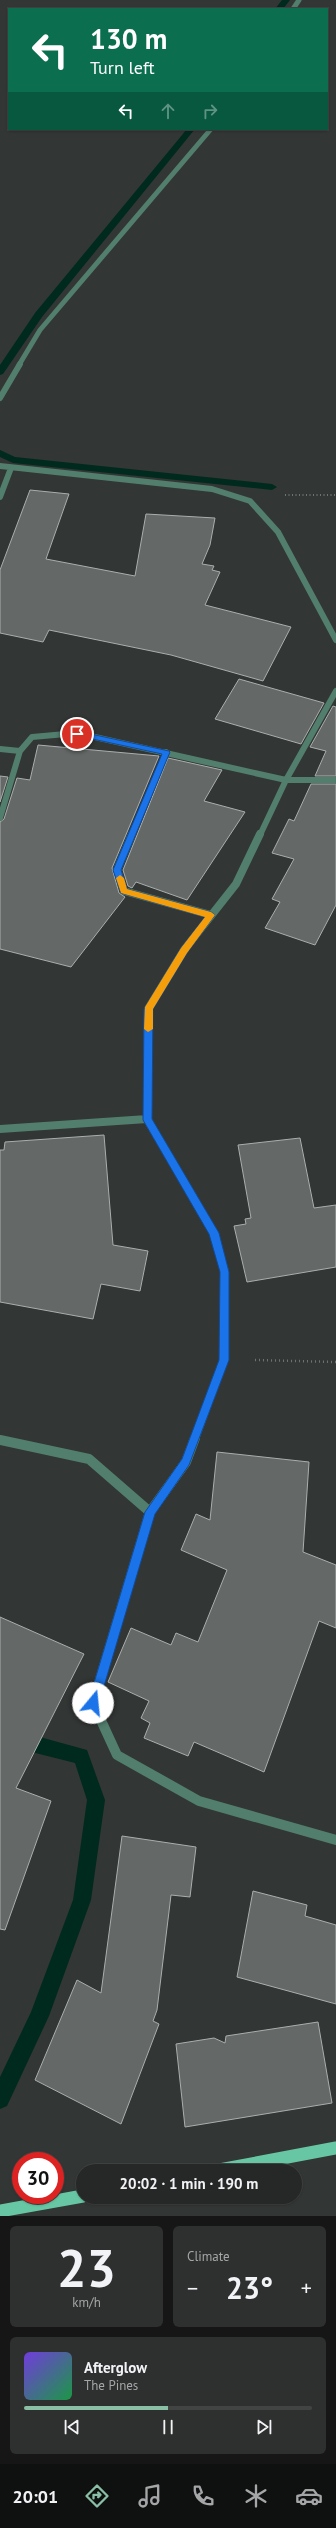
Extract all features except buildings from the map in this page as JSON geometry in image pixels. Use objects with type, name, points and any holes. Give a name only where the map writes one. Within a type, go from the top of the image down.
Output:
[{"type":"main road","points":[[251,2164],[336,2148]]},
{"type":"main road","points":[[0,2211],[76,2197]]},
{"type":"street","points":[[0,398],[40,330],[210,130]]},
{"type":"street","points":[[0,466],[212,489],[250,501],[278,532],[336,640]]},
{"type":"street","points":[[0,497],[11,468]]},
{"type":"street","points":[[336,691],[286,780],[236,884],[184,950],[148,1009],[147,1120],[214,1233],[225,1272],[224,1360],[186,1462],[150,1512],[93,1703],[118,1754],[199,1801],[336,1840]]},
{"type":"street","points":[[0,818],[20,751],[32,737],[77,734],[166,752],[286,780],[336,780]]},
{"type":"street","points":[[0,749],[20,751]]},
{"type":"street","points":[[166,752],[117,870],[124,891],[211,915]]},
{"type":"street","points":[[0,1129],[147,1120]]},
{"type":"street","points":[[0,1440],[89,1459],[150,1512]]},
{"type":"path","points":[[250,501],[266,495],[336,495]]},
{"type":"path","points":[[224,1360],[336,1362]]},
{"type":"waterway","points":[[280,8],[286,0]]},
{"type":"waterway","points":[[0,372],[38,315],[190,130]]},
{"type":"waterway","points":[[0,453],[13,460],[272,487]]},
{"type":"waterway","points":[[0,1735],[81,1756],[96,1800],[82,1900],[39,2016],[0,2099]]},
{"type":"slow traffic","points":[[120,878],[124,891],[211,915],[184,950],[148,1009],[148,1029]]},
{"type":"route","points":[[77,734],[166,752],[117,870],[124,891],[211,915],[184,950],[148,1009],[147,1120],[177,1166],[214,1233],[225,1272],[226,1313],[224,1360],[186,1462],[150,1512],[140,1551],[93,1703]]}]
